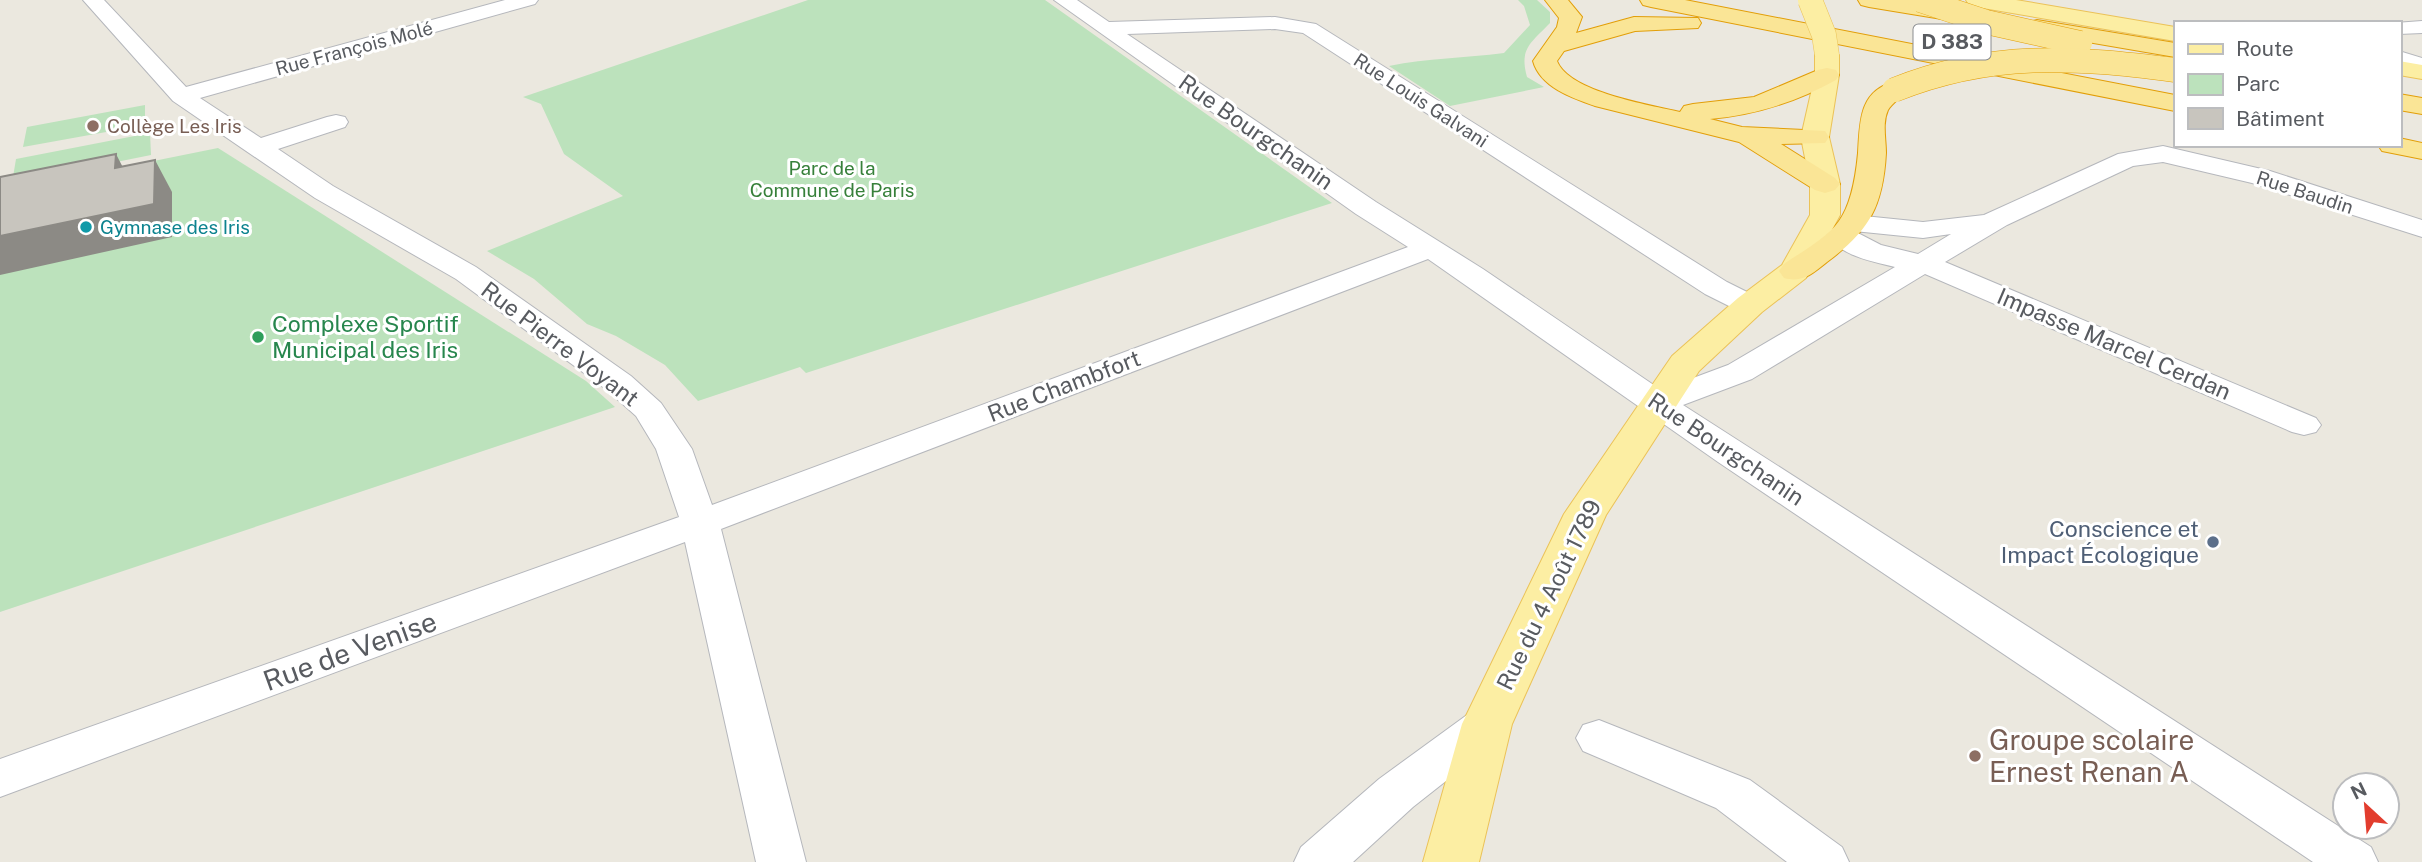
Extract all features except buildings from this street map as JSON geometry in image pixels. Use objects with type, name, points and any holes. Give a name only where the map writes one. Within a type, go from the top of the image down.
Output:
[{"type":"highway","points":[[1556,0],[1572,17],[1545,61],[1547,68],[1558,79],[1584,94],[1742,135],[1815,137]]},
{"type":"highway","name":"D 383","points":[[1651,0],[2174,103]]},
{"type":"highway","name":"D 383","points":[[1729,0],[2174,84]]},
{"type":"highway","points":[[1920,0],[2031,33],[2174,61]]},
{"type":"highway","points":[[1873,1],[2174,44]]},
{"type":"highway","points":[[1873,1],[2174,50]]},
{"type":"highway","points":[[1555,46],[1613,28],[1659,22],[1866,43]]},
{"type":"highway","points":[[1795,271],[1848,230],[1867,188],[1872,152],[1871,131],[1876,107],[1894,90],[1919,78],[1947,70],[2018,60],[2107,60],[2174,70]]},
{"type":"highway","points":[[1645,111],[1716,112],[1744,109],[1790,96],[1827,65]]},
{"type":"highway","points":[[2401,79],[2422,83]]},
{"type":"highway","points":[[2401,88],[2422,92]]},
{"type":"highway","points":[[2401,103],[2422,106]]},
{"type":"highway","points":[[2401,125],[2422,129]]},
{"type":"highway","points":[[1742,135],[1781,155],[1825,184]]},
{"type":"highway","points":[[2401,147],[2422,151]]},
{"type":"main road","name":"Rue du 4 Août 1789","points":[[1487,723],[1585,514],[1657,403],[1685,364],[1750,305],[1795,271],[1825,215],[1825,184],[1815,137],[1827,65],[1824,35],[1810,0]]},
{"type":"main road","points":[[1977,0],[2174,34]]},
{"type":"main road","points":[[2401,68],[2422,72]]},
{"type":"main road","points":[[1451,862],[1487,723]]},
{"type":"street","name":"Rue Pierre Voyant","points":[[93,0],[181,96],[331,197],[466,273],[619,383],[649,410],[674,449],[700,523],[781,862]]},
{"type":"street","name":"Rue François Molé","points":[[181,96],[528,0]]},
{"type":"street","points":[[1064,0],[1105,28]]},
{"type":"street","name":"Rue Louis Galvani","points":[[1105,28],[1275,23],[1309,28],[1692,273],[1750,305]]},
{"type":"street","points":[[2401,28],[2422,27]]},
{"type":"street","name":"Rue Bourgchanin","points":[[1105,28],[1429,249],[1473,275],[1657,403],[2102,699],[2353,862]]},
{"type":"street","points":[[2401,59],[2422,65]]},
{"type":"street","points":[[257,148],[336,122]]},
{"type":"street","name":"Rue Baudin","points":[[1657,403],[1740,372],[1930,248],[2127,159],[2163,154],[2188,158],[2261,177],[2422,229]]},
{"type":"street","name":"Impasse Marcel Cerdan","points":[[1848,230],[1862,249],[1892,259],[1930,248],[2304,425]]},
{"type":"street","name":"Rue Chambfort","points":[[700,523],[1429,249]]},
{"type":"street","name":"Rue de Venise","points":[[0,778],[700,523]]},
{"type":"street","name":"Rue du 4 Août 1789","points":[[1319,862],[1396,793],[1487,723]]},
{"type":"street","points":[[1599,738],[1734,794],[1824,862]]},
{"type":"green space","name":"Parc de la Commune de Paris","points":[[808,0],[1045,0],[1332,203],[806,373],[800,367],[698,401],[665,365],[616,336],[587,324],[534,279],[487,251],[623,196],[564,154],[541,104],[523,97]]},
{"type":"green space","points":[[1518,0],[1537,0],[1550,12],[1550,23],[1532,41],[1525,59],[1527,77],[1544,87],[1450,106],[1389,66],[1504,53],[1530,25],[1524,6]]},
{"type":"green space","points":[[145,105],[145,125],[23,147],[27,127]]},
{"type":"green space","points":[[150,133],[151,155],[12,183],[16,159]]},
{"type":"green space","name":"Complexe Sportif Municipal des Iris","points":[[218,148],[586,381],[615,407],[0,612],[0,192]]},
{"type":"place","name":"Collège Les Iris","points":[[93,126]]},
{"type":"place","name":"Gymnase des Iris","points":[[86,227]]},
{"type":"place","name":"Complexe Sportif Municipal des Iris","points":[[258,337]]},
{"type":"place","name":"Conscience et Impact Écologique","points":[[2213,542]]},
{"type":"place","name":"Groupe scolaire Ernest Renan A","points":[[1975,756]]}]
